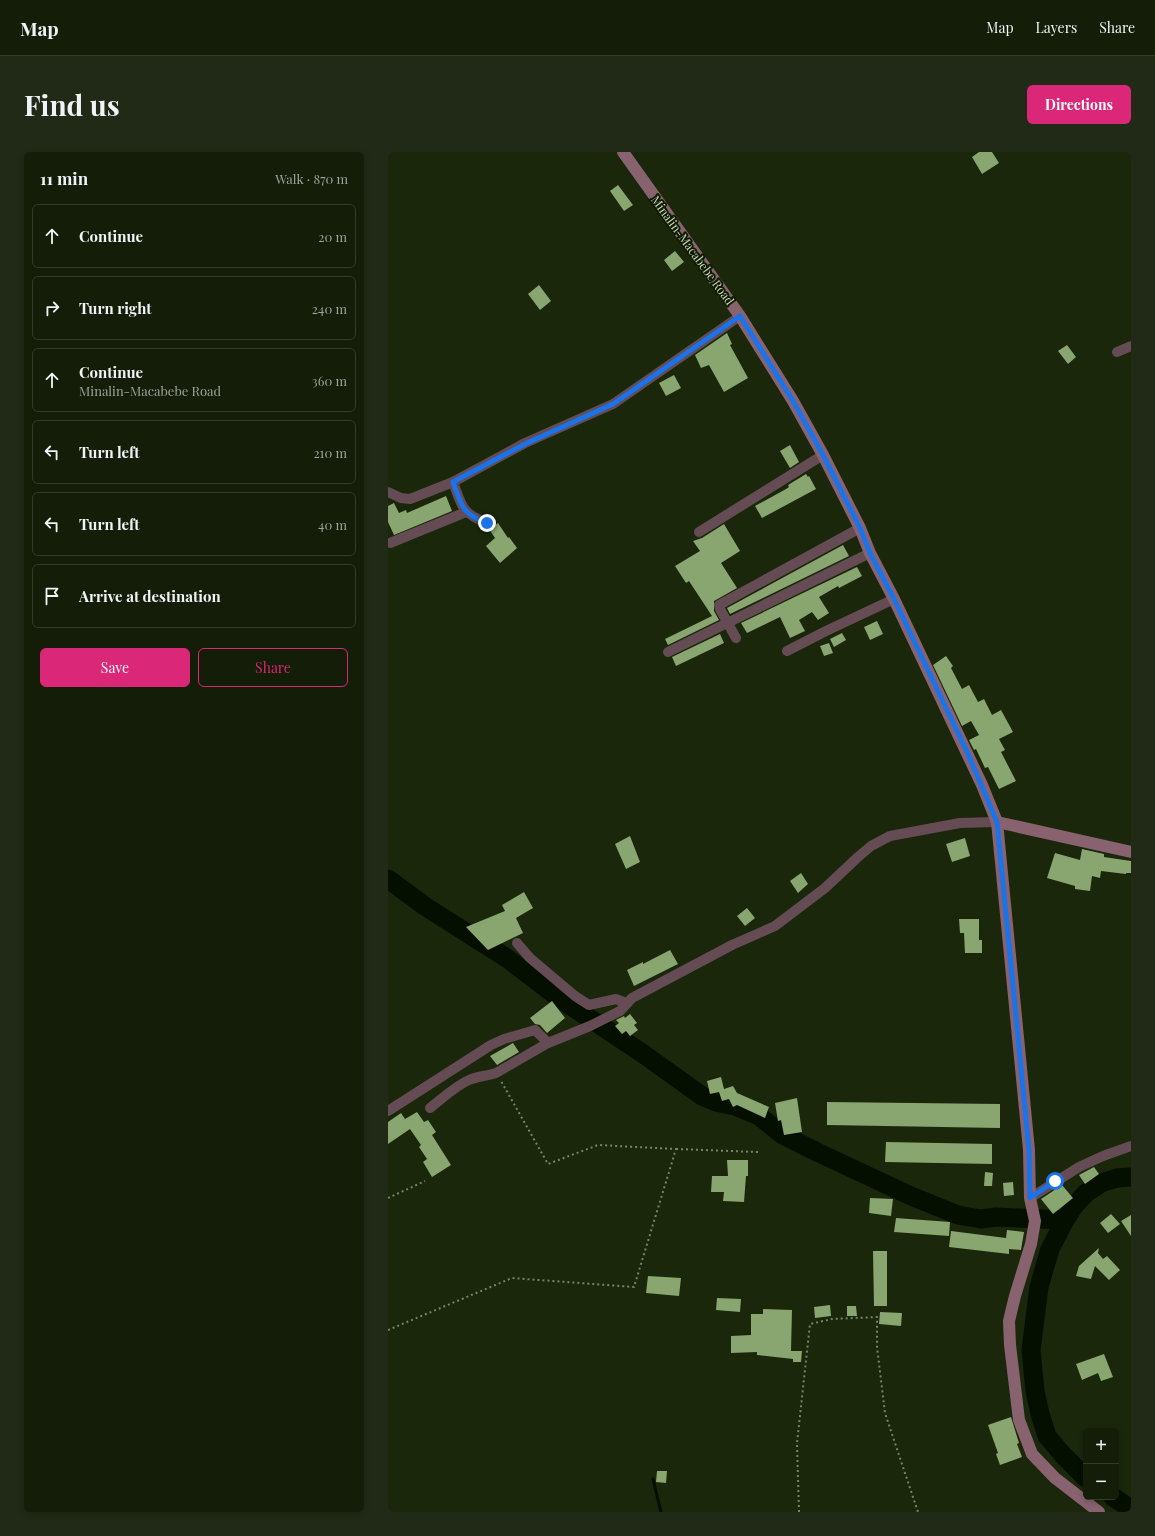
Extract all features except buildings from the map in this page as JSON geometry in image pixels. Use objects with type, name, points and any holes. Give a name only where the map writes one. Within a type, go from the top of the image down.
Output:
[{"type":"main road","name":"Minalin-Macabebe Road","points":[[623,152],[740,316],[793,401],[823,455],[860,528],[870,553],[894,599],[968,754],[997,822],[1028,1143],[1030,1198],[1035,1221],[1032,1244],[1015,1296],[1009,1321],[1010,1345],[1019,1420],[1032,1454],[1055,1478],[1099,1512]]},
{"type":"main road","points":[[997,822],[1131,852]]},
{"type":"street","points":[[388,492],[401,498],[410,499],[453,482],[525,444],[613,404],[740,316]]},
{"type":"street","points":[[1117,352],[1131,346]]},
{"type":"street","points":[[699,532],[823,455]]},
{"type":"street","points":[[453,482],[462,506],[466,512],[487,523]]},
{"type":"street","points":[[390,543],[466,512]]},
{"type":"street","points":[[736,638],[719,605],[860,528]]},
{"type":"street","points":[[668,652],[870,553]]},
{"type":"street","points":[[787,651],[894,599]]},
{"type":"street","points":[[430,1108],[468,1080],[483,1075],[496,1073],[548,1043],[590,1026],[623,1007],[632,998],[732,945],[775,926],[825,888],[871,846],[890,836],[960,823],[997,822]]},
{"type":"street","points":[[517,943],[530,958],[575,996],[589,1005],[616,999],[623,1007]]},
{"type":"street","points":[[388,1111],[491,1045],[504,1039],[535,1030],[548,1043]]},
{"type":"street","points":[[1030,1198],[1079,1167],[1103,1156],[1131,1146]]},
{"type":"path","points":[[496,1073],[548,1164],[598,1145],[758,1152]]},
{"type":"path","points":[[388,1330],[512,1278],[634,1287],[676,1149]]},
{"type":"path","points":[[388,1198],[425,1181]]},
{"type":"path","points":[[799,1512],[797,1443],[810,1324],[832,1319],[877,1317],[877,1347],[885,1414],[918,1512]]},
{"type":"waterway","points":[[388,879],[426,907],[508,959],[559,998],[642,1053],[702,1096],[716,1102],[735,1106],[759,1116],[783,1135],[819,1153],[911,1196],[958,1215],[981,1219],[996,1217],[1065,1220]]},
{"type":"waterway","points":[[1083,1475],[1047,1436],[1040,1414],[1035,1391],[1031,1350],[1039,1287],[1050,1249],[1074,1206],[1086,1193],[1101,1183],[1117,1178],[1131,1177]]},
{"type":"waterway","points":[[653,1479],[661,1512]]},
{"type":"waterway","points":[[1118,1500],[1131,1509]]},
{"type":"route","points":[[487,523],[466,512],[462,506],[453,482],[525,444],[613,404],[740,316],[793,401],[823,455],[860,528],[870,553],[894,599],[968,754],[997,822],[1029,1150],[1030,1198],[1055,1181]]}]
